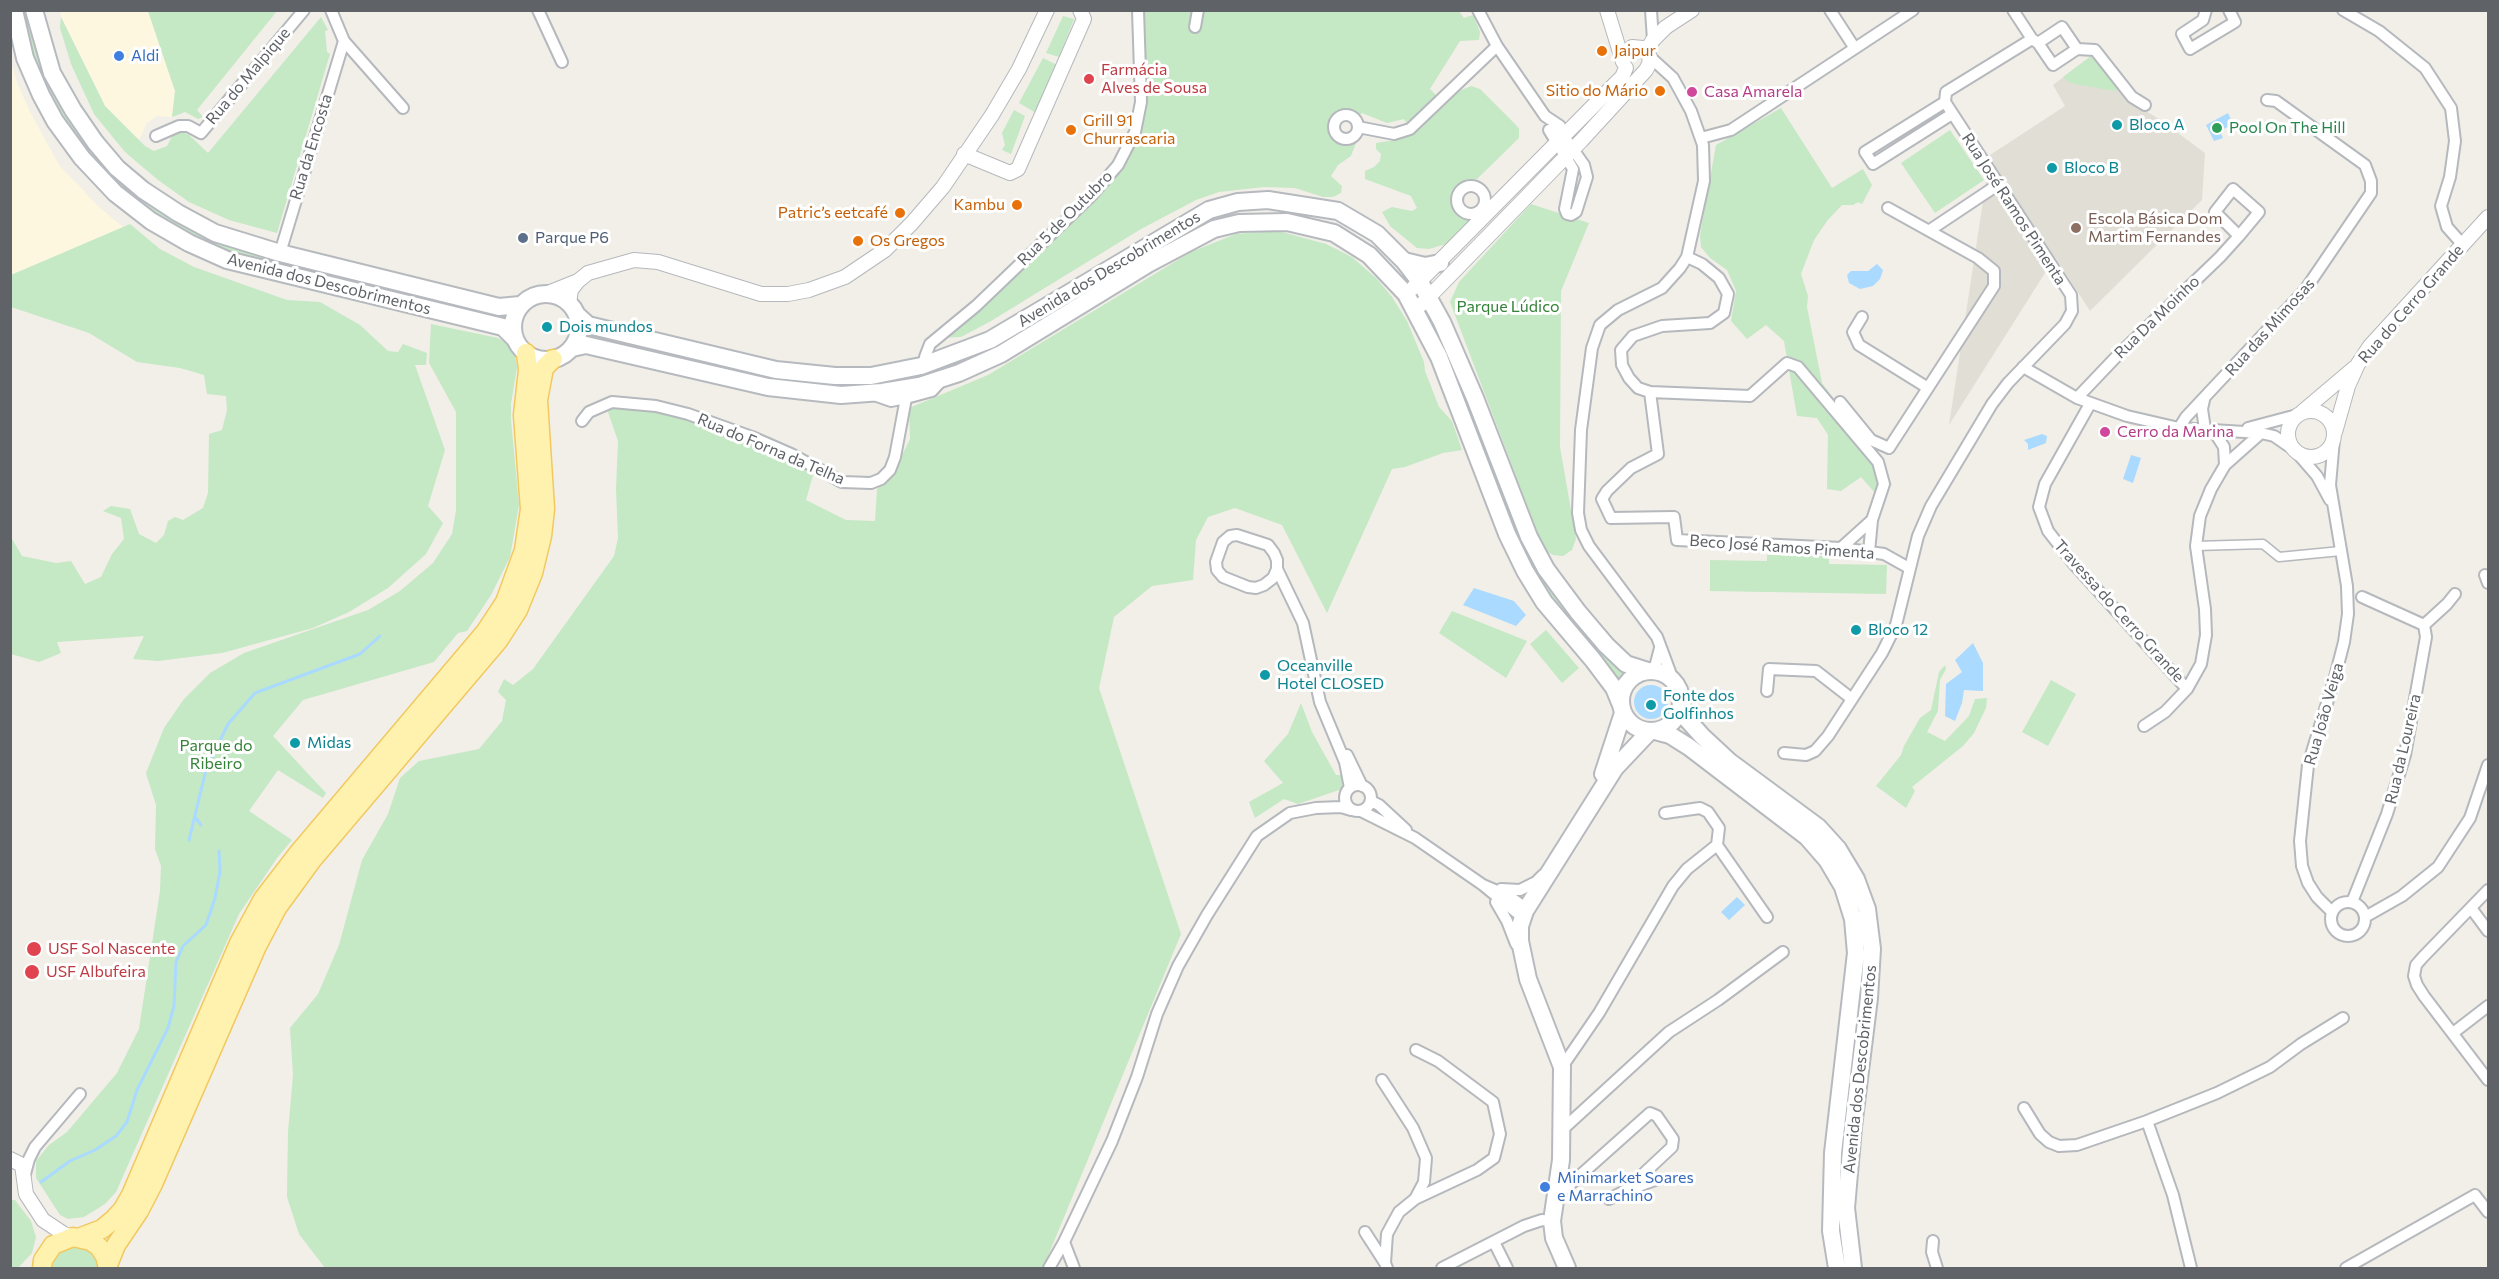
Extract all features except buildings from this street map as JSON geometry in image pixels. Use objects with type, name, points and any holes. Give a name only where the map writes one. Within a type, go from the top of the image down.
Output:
[{"type":"main road","name":"Avenida dos Descobrimentos","points":[[14,10],[25,58],[55,122],[82,158],[115,193],[151,221],[189,243],[227,260],[502,327],[521,346]]},
{"type":"main road","name":"Avenida dos Descobrimentos","points":[[34,10],[52,73],[78,118],[117,168],[142,190],[215,233],[280,253],[499,307],[520,305]]},
{"type":"main road","name":"Avenida dos Descobrimentos","points":[[573,309],[588,325],[776,370],[835,376],[871,376],[921,366],[990,340],[1209,210],[1238,202],[1268,200],[1338,212],[1377,234],[1404,261],[1420,282],[1442,322],[1475,398],[1529,537],[1546,569],[1606,645],[1626,664],[1651,671]]},
{"type":"main road","name":"Avenida dos Descobrimentos","points":[[572,348],[586,345],[768,387],[841,395],[919,386],[1001,354],[1191,240],[1214,229],[1239,223],[1287,222],[1334,233],[1369,255],[1406,294],[1439,357],[1507,534],[1525,571],[1545,603],[1614,688],[1622,709]]},
{"type":"main road","points":[[1404,261],[1425,266],[1440,263]]},
{"type":"main road","points":[[42,1262],[59,1241],[77,1237],[107,1224],[123,1209],[239,943],[263,899],[300,851],[486,631],[505,602],[524,550],[530,509],[523,415],[528,370],[513,321],[520,305],[528,298],[548,293],[563,298],[573,309],[579,332],[572,348],[567,353],[553,359],[544,368],[538,400],[545,509],[542,536],[533,573],[518,609],[498,641],[312,861],[277,908],[256,946],[153,1184],[139,1212],[116,1245],[108,1267]]},
{"type":"main road","points":[[521,346],[538,359],[553,359]]},
{"type":"main road","points":[[1567,1269],[1554,1238],[1552,1221],[1557,1196],[1562,1130],[1562,1067],[1528,979],[1520,942],[1520,926],[1525,911],[1625,755],[1653,731],[1664,728],[1678,715],[1680,696],[1673,680],[1651,671],[1633,677],[1627,682],[1623,689],[1622,709],[1591,806]]},
{"type":"main road","name":"Avenida dos Descobrimentos","points":[[1680,696],[1685,717],[1702,736],[1730,762],[1818,827],[1838,849],[1856,879],[1867,909],[1872,949],[1870,988],[1848,1171],[1846,1208],[1853,1269]]},
{"type":"main road","points":[[1622,709],[1634,726],[1653,731]]},
{"type":"main road","name":"Avenida dos Descobrimentos","points":[[1653,731],[1670,735],[1689,747],[1807,837],[1827,860],[1843,887],[1853,918],[1857,953],[1833,1153],[1832,1231],[1837,1269]]},
{"type":"main road","points":[[77,1237],[99,1247],[108,1267]]},
{"type":"street","name":"Rua do Malpique","points":[[156,136],[179,126],[188,126],[201,133],[304,10]]},
{"type":"street","points":[[331,10],[344,41],[403,108]]},
{"type":"street","points":[[538,10],[562,62]]},
{"type":"street","points":[[573,309],[571,290],[578,281],[588,273],[634,260],[658,262],[689,270],[761,294],[788,294],[816,288],[845,277],[885,250],[943,187],[992,115],[1019,69],[1047,10]]},
{"type":"street","points":[[964,154],[1010,173],[1018,169],[1084,19],[1080,10]]},
{"type":"street","name":"Rua 5 de Outubro","points":[[925,357],[930,344],[984,298],[1091,196],[1118,165],[1135,132],[1141,102],[1138,10]]},
{"type":"street","points":[[1195,27],[1198,10]]},
{"type":"street","points":[[1478,10],[1497,46],[1552,127],[1564,136]]},
{"type":"street","points":[[1607,10],[1625,65],[1635,73],[1643,72]]},
{"type":"street","points":[[1415,310],[1571,156],[1643,72],[1649,64],[1651,10]]},
{"type":"street","points":[[1649,49],[1666,27],[1692,10]]},
{"type":"street","points":[[1830,10],[1854,47]]},
{"type":"street","points":[[1701,138],[1731,130],[1913,10]]},
{"type":"street","points":[[2013,10],[2053,65],[2077,49],[2095,50],[2132,97],[2145,105]]},
{"type":"street","points":[[2206,10],[2203,20],[2182,34],[2190,49],[2235,22],[2229,10]]},
{"type":"street","points":[[2343,10],[2379,31],[2425,68],[2451,108],[2455,141],[2450,177],[2441,206],[2447,227],[2463,245]]},
{"type":"street","points":[[1952,114],[1873,164],[1864,152],[1945,102],[1946,92],[2062,27],[2077,49]]},
{"type":"street","name":"Rua da Encosta","points":[[280,253],[344,41]]},
{"type":"street","points":[[1358,127],[1394,134],[1410,129],[1497,46]]},
{"type":"street","points":[[1406,294],[1440,263],[1622,77],[1626,52],[1632,47],[1649,49],[1673,78],[1691,111],[1703,145],[1704,180],[1687,257],[1662,288],[1618,310],[1600,325],[1592,348],[1581,430],[1578,513],[1581,530],[1598,559],[1646,620],[1657,638],[1673,680]]},
{"type":"street","name":"Rua das Mimosas","points":[[2179,428],[2306,290],[2337,246],[2362,203],[2371,193],[2371,181],[2365,165],[2276,100],[2267,100]]},
{"type":"street","name":"Rua José Ramos Pimenta","points":[[1784,753],[1806,755],[1815,751],[1828,736],[1882,653],[1896,625],[1918,536],[1931,506],[1992,405],[2023,367],[2065,324],[2072,311],[2071,295],[1945,102]]},
{"type":"street","points":[[1552,127],[1564,128],[1564,136],[1571,156]]},
{"type":"street","points":[[1543,156],[1552,127]]},
{"type":"street","points":[[1930,230],[1999,184]]},
{"type":"street","points":[[1840,402],[1871,440],[1889,448],[1994,286],[1994,271],[1978,258],[1888,208]]},
{"type":"street","name":"Rua do Cerro Grande","points":[[2334,436],[2348,386],[2358,364],[2370,346],[2488,217]]},
{"type":"street","name":"Rua Da Moinho","points":[[2077,398],[2238,236]]},
{"type":"street","points":[[1687,257],[1702,264],[1719,278],[1728,294],[1724,313],[1710,323],[1662,326],[1633,336],[1622,350],[1622,364],[1629,378],[1638,388],[1650,392],[1750,396],[1787,363],[1798,367],[1878,462],[1884,484],[1872,520],[1869,552]]},
{"type":"street","points":[[548,293],[578,281]]},
{"type":"street","points":[[1862,317],[1853,333],[1859,345],[1928,388]]},
{"type":"street","points":[[2333,507],[2317,476],[2289,442],[2288,428],[2299,414],[2358,364]]},
{"type":"street","points":[[2023,367],[2090,404],[2127,416],[2179,428],[2261,433],[2274,436],[2296,451],[2311,457],[2317,457],[2328,450],[2334,436]]},
{"type":"street","points":[[868,393],[891,401],[932,391],[944,378]]},
{"type":"street","name":"Beco José Ramos Pimenta","points":[[1650,392],[1658,454],[1631,468],[1607,491],[1602,499],[1611,518],[1674,518],[1677,540],[1841,548],[1884,554],[1909,568]]},
{"type":"street","name":"Rua do Forna da Telha","points":[[582,421],[589,412],[612,402],[656,406],[688,414],[753,437],[791,454],[842,482],[871,483],[881,479],[890,470],[896,457],[906,398]]},
{"type":"street","points":[[2204,400],[2202,409],[2209,429],[2224,447],[2225,465]]},
{"type":"street","name":"Travessa do Cerro Grande","points":[[2090,404],[2045,484],[2039,507],[2048,531],[2073,563],[2187,689]]},
{"type":"street","points":[[2237,430],[2309,410],[2323,414],[2333,425],[2330,484],[2333,507]]},
{"type":"street","points":[[2144,726],[2165,712],[2187,689],[2201,664],[2206,634],[2205,609],[2196,546],[2200,516],[2211,489],[2225,465],[2261,433]]},
{"type":"street","name":"Rua João Veiga","points":[[2332,912],[2317,897],[2308,883],[2302,866],[2300,841],[2308,765],[2320,731],[2344,642],[2348,614],[2347,586],[2333,507]]},
{"type":"street","points":[[1841,548],[1872,520]]},
{"type":"street","points":[[1277,569],[1273,578],[1256,588],[1223,576],[1217,570],[1216,562],[1223,542],[1230,536],[1238,536],[1268,545],[1277,560],[1277,569],[1303,623],[1320,702],[1345,762],[1348,789],[1346,803],[1356,811]]},
{"type":"street","points":[[2196,546],[2263,544],[2279,557],[2341,551]]},
{"type":"street","points":[[1264,585],[1287,593]]},
{"type":"street","points":[[2362,597],[2424,625],[2455,594]]},
{"type":"street","name":"Rua da Loureira","points":[[2352,902],[2387,814],[2405,754],[2426,637],[2424,625]]},
{"type":"street","points":[[1651,671],[1660,648]]},
{"type":"street","points":[[1767,691],[1769,669],[1816,671],[1852,699]]},
{"type":"street","points":[[1320,702],[1362,786],[1370,793],[1371,801],[1368,808],[1356,811]]},
{"type":"street","points":[[2365,916],[2402,896],[2438,867],[2470,818],[2488,765]]},
{"type":"street","points":[[1316,808],[1340,799],[1348,789],[1362,786]]},
{"type":"street","points":[[1371,801],[1379,805],[1415,838],[1483,885],[1517,913],[1525,911]]},
{"type":"street","points":[[1049,1269],[1112,1141],[1137,1077],[1157,1014],[1178,966],[1257,836],[1290,813],[1316,808],[1341,807],[1356,811],[1415,838]]},
{"type":"street","points":[[1665,813],[1700,808],[1708,812],[1719,828],[1717,845],[1767,917]]},
{"type":"street","points":[[1562,1067],[1599,1013],[1673,886],[1687,869],[1717,845]]},
{"type":"street","points":[[1483,885],[1520,890],[1536,882],[1553,866]]},
{"type":"street","points":[[1483,885],[1507,921],[1528,979]]},
{"type":"street","points":[[2488,890],[2423,957],[2416,966],[2414,976],[2417,985],[2488,1080]]},
{"type":"street","points":[[2352,902],[2365,916],[2364,926],[2358,934],[2343,936],[2332,926],[2332,912],[2338,905],[2352,902]]},
{"type":"street","points":[[2471,908],[2488,931]]},
{"type":"street","points":[[1562,1130],[1669,1032],[1718,1000],[1783,952]]},
{"type":"street","points":[[2453,1033],[2488,1006]]},
{"type":"street","points":[[2024,1108],[2040,1134],[2049,1142],[2059,1146],[2077,1145],[2147,1121],[2217,1093],[2263,1071],[2343,1018]]},
{"type":"street","points":[[1386,1266],[1387,1234],[1399,1212],[1415,1199],[1477,1170],[1494,1158],[1500,1134],[1493,1102],[1438,1061],[1416,1050]]},
{"type":"street","points":[[1382,1080],[1413,1128],[1426,1158],[1425,1182],[1415,1199]]},
{"type":"street","points":[[17,1182],[35,1147],[80,1094]]},
{"type":"street","points":[[1557,1196],[1650,1113],[1657,1116],[1673,1139],[1672,1148],[1625,1191]]},
{"type":"street","points":[[2147,1121],[2173,1195],[2191,1269]]},
{"type":"street","points":[[12,1160],[35,1147]]},
{"type":"street","points":[[12,1160],[22,1165],[17,1182]]},
{"type":"street","points":[[1609,1198],[1658,1179]]},
{"type":"street","points":[[17,1182],[44,1220],[64,1234],[77,1237]]},
{"type":"street","points":[[2346,1269],[2475,1195],[2488,1212]]},
{"type":"street","points":[[42,1262],[44,1220]]},
{"type":"street","points":[[1442,1269],[1524,1226],[1542,1220],[1552,1221]]},
{"type":"street","points":[[1365,1232],[1386,1266]]},
{"type":"street","points":[[1933,1241],[1932,1252],[1937,1269]]},
{"type":"street","points":[[1064,1242],[1074,1269]]},
{"type":"street","points":[[1494,1242],[1507,1269]]},
{"type":"shaded area","points":[[60,11],[148,11],[175,91],[172,117],[157,116],[147,123],[139,140],[105,106]]},
{"type":"shaded area","name":"Escola Básica Dom Martim Fernandes","points":[[2091,56],[2128,100],[2159,119],[2205,153],[2202,200],[2090,311],[2055,257],[1949,425],[1990,155],[2065,106],[2053,85]]},
{"type":"shaded area","points":[[10,59],[30,112],[59,165],[98,206],[124,228],[10,275]]},
{"type":"green space","points":[[148,10],[277,11],[197,110],[203,117],[198,119],[185,112],[172,117],[175,91]]},
{"type":"green space","points":[[1458,10],[1464,18],[1473,15],[1480,32],[1479,40],[1460,41],[1430,89],[1437,96],[1408,126],[1404,119],[1387,123],[1362,113],[1358,116],[1341,111],[1333,116],[1329,125],[1335,138],[1343,142],[1356,143],[1351,156],[1338,165],[1331,176],[1342,186],[1341,193],[1333,197],[1323,197],[1295,188],[1264,187],[1219,192],[1196,200],[1141,229],[991,321],[961,337],[940,338],[1102,193],[1136,141],[1142,11]]},
{"type":"green space","points":[[20,11],[26,11],[40,62],[64,114],[100,162],[155,208],[228,246],[510,315],[508,322],[254,261],[205,244],[150,213],[112,181],[59,117],[33,63]]},
{"type":"green space","points":[[1063,16],[1074,19],[1059,57],[1046,53]]},
{"type":"green space","points":[[61,17],[105,106],[145,146],[154,151],[167,146],[172,136],[179,132],[188,134],[208,153],[321,17],[328,30],[325,31],[327,52],[330,54],[277,233],[229,220],[189,202],[125,152],[94,114],[71,64],[60,28]]},
{"type":"green space","points":[[2091,56],[2119,89],[2114,91],[2070,83],[2063,77]]},
{"type":"green space","points":[[1043,58],[1057,65],[1036,113],[1019,103]]},
{"type":"green space","points":[[1471,86],[1480,89],[1516,125],[1519,129],[1519,138],[1475,181],[1464,183],[1454,191],[1455,208],[1471,219],[1446,244],[1429,249],[1417,248],[1390,226],[1382,212],[1392,207],[1412,211],[1417,208],[1411,196],[1365,179],[1365,171],[1380,161],[1381,154],[1376,149],[1376,143],[1412,135],[1459,91]]},
{"type":"green space","points":[[1781,108],[1832,188],[1863,169],[1872,185],[1862,204],[1858,202],[1853,205],[1842,205],[1827,221],[1814,240],[1801,274],[1808,296],[1807,307],[1822,383],[1876,454],[1892,485],[1876,494],[1861,477],[1841,491],[1827,489],[1828,435],[1817,418],[1797,416],[1784,341],[1766,325],[1747,339],[1731,321],[1736,291],[1727,270],[1710,258],[1701,247],[1700,235],[1716,145]]},
{"type":"green space","points":[[1014,110],[1025,116],[1011,154],[1002,150],[1005,145],[1002,133]]},
{"type":"green space","points":[[1950,130],[1984,180],[1935,213],[1901,163]]},
{"type":"green space","name":"Parque Lúdico","points":[[1531,204],[1589,223],[1561,291],[1560,447],[1576,539],[1572,550],[1563,556],[1553,555],[1544,550],[1450,302],[1459,282]]},
{"type":"green space","points":[[130,224],[160,249],[194,267],[287,300],[320,302],[360,325],[388,351],[398,352],[403,344],[427,353],[426,365],[415,365],[445,450],[428,506],[443,523],[426,554],[388,588],[349,612],[313,628],[222,653],[158,661],[133,659],[144,636],[57,642],[61,653],[39,662],[11,654],[11,537],[22,556],[56,563],[71,561],[85,584],[101,577],[112,554],[124,539],[121,518],[103,511],[111,506],[130,509],[139,534],[156,543],[164,535],[168,521],[175,517],[183,520],[203,508],[208,493],[209,434],[222,430],[227,410],[226,396],[207,394],[204,375],[180,368],[137,362],[89,333],[11,307],[11,275]]},
{"type":"green space","points":[[1282,232],[1326,244],[1352,257],[1377,279],[1407,321],[1439,407],[1452,421],[1462,450],[1443,453],[1405,467],[1392,469],[1327,613],[1282,525],[1235,508],[1208,517],[1196,540],[1193,580],[1152,586],[1114,617],[1099,688],[1181,934],[1043,1268],[325,1268],[299,1234],[287,1197],[288,1132],[293,1075],[290,1028],[318,994],[339,945],[362,860],[388,814],[400,778],[419,761],[479,749],[502,721],[506,700],[498,692],[504,679],[513,685],[533,669],[614,556],[618,538],[616,489],[618,441],[608,412],[612,402],[688,414],[815,468],[806,500],[846,520],[875,521],[877,489],[893,474],[910,439],[909,408],[988,375],[1191,252],[1236,234]]},
{"type":"green space","points":[[1426,307],[1439,329],[1531,557],[1554,594],[1586,633],[1625,673],[1616,682],[1549,599],[1519,549],[1428,321]]},
{"type":"green space","name":"Parque do Ribeiro","points":[[431,324],[498,338],[514,350],[517,367],[511,420],[519,505],[510,557],[491,595],[467,631],[458,633],[434,662],[303,700],[273,736],[326,793],[323,798],[278,770],[249,811],[292,840],[239,914],[116,1192],[105,1204],[84,1217],[68,1219],[60,1215],[36,1178],[36,1161],[49,1145],[67,1132],[117,1073],[139,1029],[160,891],[161,866],[155,849],[156,805],[146,773],[164,728],[184,699],[210,673],[244,653],[368,610],[400,591],[433,563],[452,534],[456,510],[456,412],[429,363]]},
{"type":"green space","points":[[1767,555],[1829,556],[1829,564],[1887,565],[1886,594],[1710,591],[1710,560],[1767,561]]},
{"type":"green space","points":[[1452,611],[1527,641],[1506,678],[1439,633]]},
{"type":"green space","points":[[1546,630],[1579,668],[1562,683],[1530,644]]},
{"type":"green space","points":[[1945,665],[1946,669],[1940,680],[1938,711],[1927,732],[1945,741],[1969,716],[1975,699],[1987,698],[1986,708],[1974,733],[1963,746],[1912,787],[1915,791],[1906,808],[1876,786],[1901,755],[1920,718],[1931,710],[1939,672]]},
{"type":"green space","points":[[2051,680],[2076,694],[2048,746],[2022,732]]},
{"type":"green space","points":[[1301,703],[1312,732],[1336,775],[1344,775],[1342,789],[1298,804],[1284,799],[1255,818],[1249,802],[1283,783],[1264,761],[1288,734]]},
{"type":"green space","points":[[11,1200],[15,1200],[31,1221],[36,1237],[32,1253],[18,1268],[11,1268]]},
{"type":"green space","points":[[71,1246],[82,1246],[90,1251],[95,1256],[99,1268],[52,1268],[56,1255]]},
{"type":"water","name":"Pool On The Hill","points":[[2228,113],[2233,124],[2220,131],[2223,138],[2214,141],[2206,125]]},
{"type":"water","points":[[1877,264],[1883,270],[1880,279],[1873,286],[1860,289],[1849,283],[1847,275],[1851,271],[1868,271]]},
{"type":"water","points":[[2042,434],[2047,436],[2046,443],[2028,450],[2028,444],[2024,440]]},
{"type":"water","points":[[2131,455],[2141,458],[2133,483],[2123,479]]},
{"type":"water","points":[[1474,588],[1514,601],[1526,615],[1516,626],[1463,605]]},
{"type":"water","points":[[1973,643],[1983,663],[1983,691],[1964,690],[1955,721],[1945,716],[1946,684],[1962,672],[1955,660]]},
{"type":"water","name":"Fonte dos Golfinhos","points":[[1651,685],[1663,690],[1668,702],[1663,714],[1651,719],[1639,714],[1634,702],[1639,690]]},
{"type":"water","points":[[1737,897],[1745,905],[1729,920],[1721,912]]},
{"type":"waterway","points":[[189,840],[206,770],[228,724],[255,693],[360,654],[380,636]]},
{"type":"waterway","points":[[195,817],[201,825]]},
{"type":"waterway","points":[[41,1182],[70,1161],[95,1150],[116,1136],[127,1122],[137,1090],[168,1028],[174,1006],[176,962],[183,946],[206,925],[215,898],[220,872],[219,851]]},
{"type":"place","name":"Jaipur","points":[[1602,51]]},
{"type":"place","name":"Aldi","points":[[119,56]]},
{"type":"place","name":"Farmácia Alves de Sousa","points":[[1089,79]]},
{"type":"place","name":"Sitio do Mário","points":[[1660,91]]},
{"type":"place","name":"Casa Amarela","points":[[1692,92]]},
{"type":"place","name":"Bloco A","points":[[2117,125]]},
{"type":"place","name":"Pool On The Hill","points":[[2217,128]]},
{"type":"place","name":"Grill 91 Churrascaria","points":[[1071,130]]},
{"type":"place","name":"Bloco B","points":[[2052,168]]},
{"type":"place","name":"Kambu","points":[[1017,205]]},
{"type":"place","name":"Patric’s eetcafé","points":[[900,213]]},
{"type":"place","name":"Escola Básica Dom Martim Fernandes","points":[[2076,228]]},
{"type":"place","name":"Parque P6","points":[[523,238]]},
{"type":"place","name":"Os Gregos","points":[[858,241]]},
{"type":"place","name":"Dois mundos","points":[[547,327]]},
{"type":"place","name":"Cerro da Marina","points":[[2105,432]]},
{"type":"place","name":"Bloco 12","points":[[1856,630]]},
{"type":"place","name":"Oceanville Hotel CLOSED","points":[[1265,675]]},
{"type":"place","name":"Fonte dos Golfinhos","points":[[1651,705]]},
{"type":"place","name":"Midas","points":[[295,743]]},
{"type":"place","name":"USF Sol Nascente","points":[[34,949]]},
{"type":"place","name":"USF Albufeira","points":[[32,972]]},
{"type":"place","name":"Minimarket Soares e Marrachino","points":[[1545,1187]]}]
